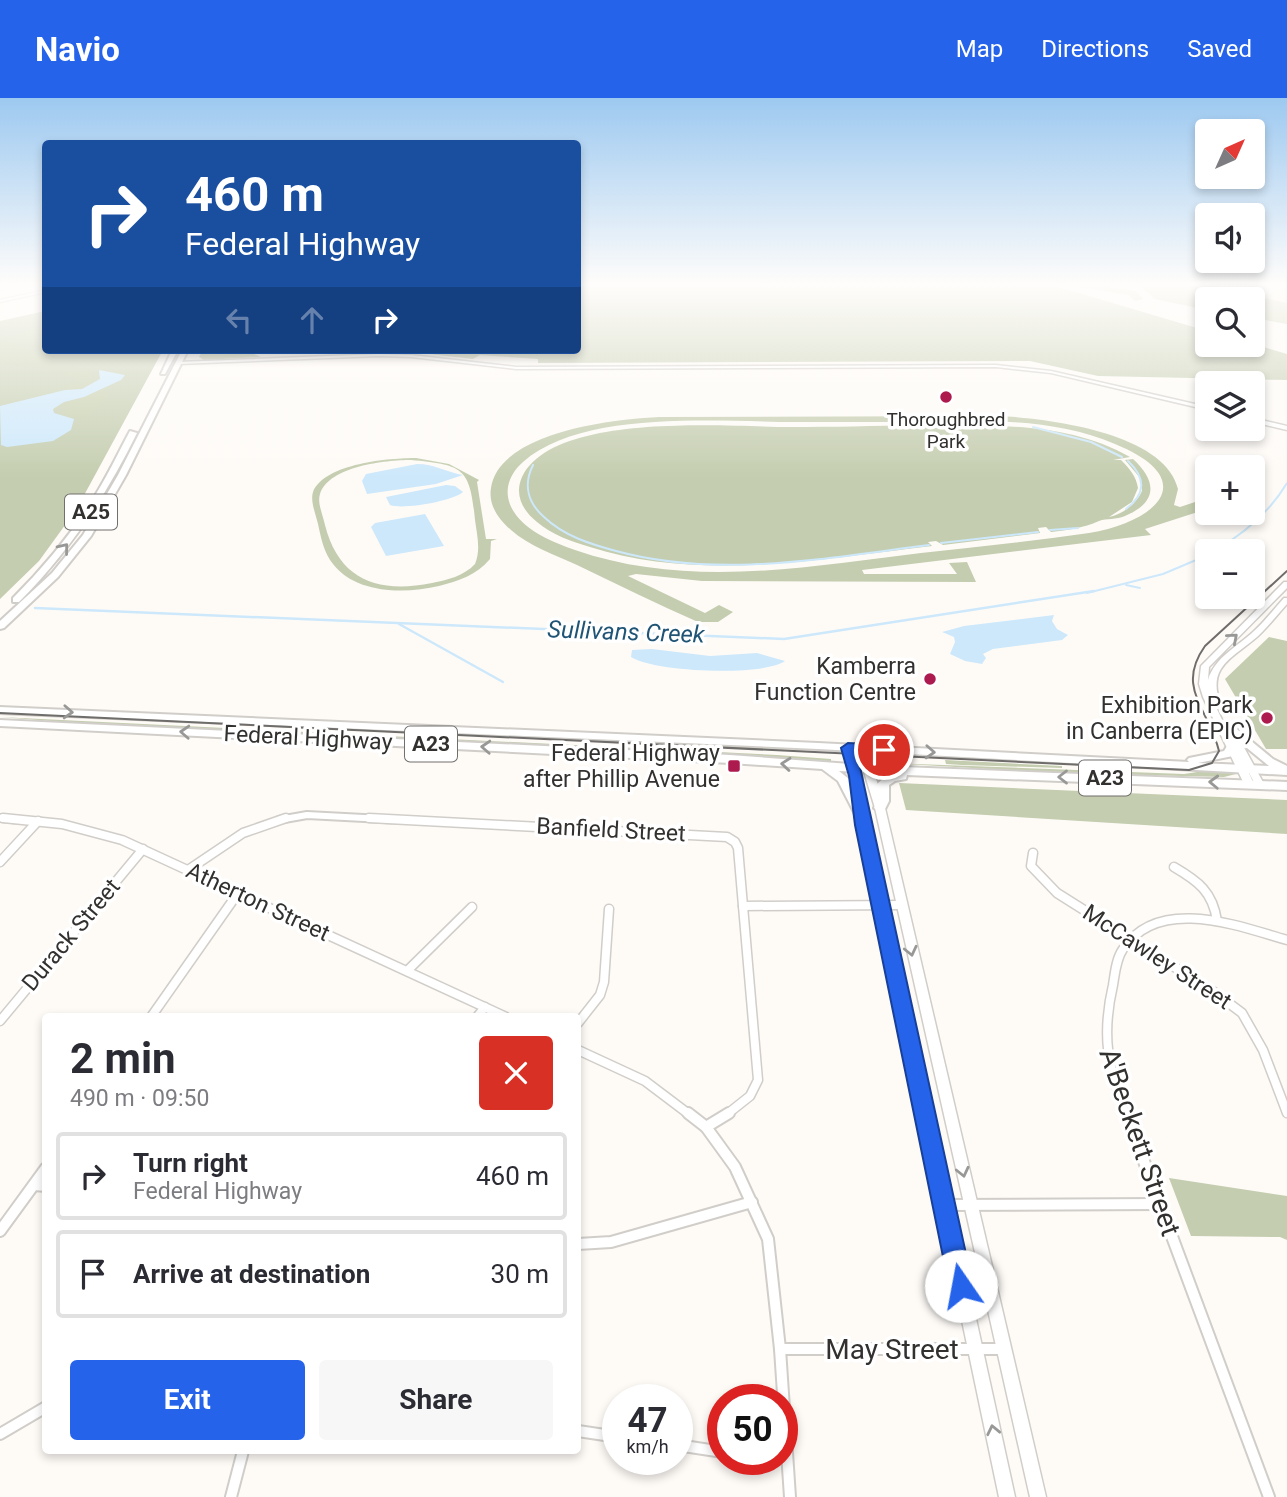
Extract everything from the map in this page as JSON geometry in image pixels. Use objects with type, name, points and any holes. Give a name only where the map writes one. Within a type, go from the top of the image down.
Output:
[{"type":"highway","name":"A25","points":[[0,626],[55,575],[87,536],[122,475],[173,365],[174,354]]},
{"type":"highway","name":"A25","points":[[0,615],[49,566],[90,514],[173,365],[182,354]]},
{"type":"highway","name":"Federal Highway","points":[[0,710],[848,748],[1287,771]]},
{"type":"highway","name":"Federal Highway","points":[[0,723],[730,759],[861,769],[1287,786]]},
{"type":"highway","points":[[1229,728],[1269,762],[1287,771]]},
{"type":"highway","points":[[1095,762],[1119,758],[1199,760],[1229,754],[1231,748]]},
{"type":"highway","points":[[821,766],[842,778],[861,814]]},
{"type":"highway","points":[[880,808],[883,784],[891,778],[967,780],[985,775]]},
{"type":"main road","points":[[1246,769],[1231,748],[1207,697],[1203,684],[1205,666],[1287,584]]},
{"type":"main road","points":[[1254,784],[1214,699],[1211,680],[1215,667],[1253,636],[1287,600]]},
{"type":"main road","points":[[848,748],[880,808],[1038,1497]]},
{"type":"main road","points":[[862,749],[861,814],[1007,1497]]},
{"type":"street","points":[[185,354],[188,360],[205,362]]},
{"type":"street","points":[[173,365],[379,355],[516,368],[996,366],[1051,372],[1195,406]]},
{"type":"street","points":[[173,365],[205,362]]},
{"type":"street","points":[[1265,423],[1287,428]]},
{"type":"street","name":"Banfield Street","points":[[188,870],[231,838],[250,828],[307,815],[727,837],[735,842],[737,848],[758,1080],[755,1094],[747,1102],[706,1127]]},
{"type":"street","name":"Atherton Street","points":[[0,818],[38,821],[97,832],[143,849],[498,1013]]},
{"type":"street","points":[[0,862],[38,821]]},
{"type":"street","name":"Durack Street","points":[[0,1021],[143,849]]},
{"type":"street","name":"McCawley Street","points":[[1033,853],[1031,866],[1040,878],[1057,892],[1242,1013],[1263,1050],[1282,1093],[1287,1113]]},
{"type":"street","points":[[1174,867],[1208,890],[1216,903],[1217,921]]},
{"type":"street","points":[[154,1013],[238,893]]},
{"type":"street","points":[[743,906],[901,905]]},
{"type":"street","points":[[407,971],[472,907]]},
{"type":"street","points":[[581,1019],[600,995],[604,982],[609,909]]},
{"type":"street","points":[[1130,939],[1156,923],[1175,920],[1217,921],[1287,940]]},
{"type":"street","name":"A'Beckett Street","points":[[1130,939],[1121,951],[1104,1021],[1104,1042],[1112,1077],[1269,1497]]},
{"type":"street","points":[[480,1013],[485,1007]]},
{"type":"street","points":[[581,1051],[645,1081],[706,1127],[735,1167],[768,1239],[780,1349],[781,1384]]},
{"type":"street","points":[[0,1231],[42,1174]]},
{"type":"street","points":[[34,1185],[42,1186]]},
{"type":"street","points":[[581,1244],[611,1242],[752,1202]]},
{"type":"street","points":[[944,1205],[1159,1204]]},
{"type":"street","name":"May Street","points":[[780,1349],[1004,1349]]},
{"type":"street","points":[[0,1434],[42,1409]]},
{"type":"street","points":[[581,1431],[602,1435]]},
{"type":"street","points":[[231,1497],[242,1454]]},
{"type":"street","points":[[786,1475],[790,1497]]},
{"type":"green space","points":[[0,348],[42,348],[42,354],[161,354],[76,510],[39,561],[0,599]]},
{"type":"green space","points":[[0,348],[23,348],[61,366],[90,369],[91,376],[109,395],[85,420],[62,413],[71,408],[64,404],[78,400],[64,388],[77,380],[60,372],[0,364]]},
{"type":"green space","points":[[581,348],[1195,348],[1195,357],[1265,357],[1265,348],[1268,348],[1287,354],[1287,380],[1265,380],[1265,371],[1195,371],[1195,378],[1098,376],[1030,361],[538,363],[538,359],[480,355],[473,359],[430,354],[581,354]]},
{"type":"green space","points":[[201,354],[254,354],[261,357],[204,360],[199,357]]},
{"type":"green space","points":[[998,416],[1044,420],[1101,432],[1128,441],[1151,454],[1168,470],[1178,489],[1174,505],[1180,507],[1195,502],[1195,513],[1145,529],[1151,535],[862,570],[864,574],[957,574],[949,563],[967,562],[976,582],[702,581],[636,574],[628,576],[705,613],[719,605],[733,612],[718,622],[698,622],[542,550],[511,530],[495,512],[491,488],[499,469],[514,454],[536,441],[561,432],[615,421],[659,417]],"holes":[[[692,421],[988,421],[1037,424],[1100,438],[1142,458],[1157,472],[1163,485],[1160,498],[1134,520],[1089,533],[791,568],[704,572],[618,562],[567,547],[541,536],[526,525],[514,512],[508,498],[510,479],[523,462],[549,445],[580,433],[616,426]]]},
{"type":"green space","points":[[687,425],[998,426],[1078,436],[1130,457],[1113,460],[1121,460],[1127,466],[1138,488],[1132,502],[1109,517],[1128,508],[1142,491],[1141,479],[1125,460],[1133,459],[1147,475],[1150,483],[1148,498],[1144,504],[1125,516],[1051,532],[1046,527],[1038,528],[1040,533],[943,545],[936,541],[928,542],[932,546],[846,557],[717,565],[632,558],[590,547],[543,527],[521,502],[519,490],[522,477],[540,456],[569,441],[605,432]]},
{"type":"green space","points":[[405,458],[449,464],[479,480],[477,482],[486,539],[497,539],[491,541],[490,559],[467,577],[426,589],[382,589],[354,581],[330,560],[323,545],[313,504],[313,492],[320,482],[344,468],[375,461]],"holes":[[[411,460],[453,467],[467,479],[473,503],[478,553],[475,564],[455,577],[412,586],[378,584],[364,579],[340,559],[331,544],[325,525],[319,501],[320,494],[325,484],[346,471],[374,463]]]},
{"type":"green space","name":"Exhibition Park in Canberra (EPIC)","points":[[1269,637],[1287,641],[1287,749],[1266,749],[1225,679]]},
{"type":"green space","points":[[38,713],[720,745],[821,752]]},
{"type":"green space","points":[[0,717],[777,755],[831,759],[831,762],[89,724]]},
{"type":"green space","points":[[945,760],[1062,766],[1062,768],[946,764]]},
{"type":"green space","points":[[889,763],[1184,774],[1210,770],[1240,773],[1224,777],[1053,773]]},
{"type":"green space","points":[[899,783],[1287,800],[1287,834],[906,810]]},
{"type":"green space","points":[[1169,1178],[1287,1196],[1287,1240],[1280,1237],[1191,1236]]},
{"type":"water","points":[[99,370],[125,375],[121,380],[84,397],[64,402],[53,409],[54,413],[74,419],[71,430],[53,441],[7,447],[1,445],[0,406],[65,390],[82,389],[100,379]]},
{"type":"water","points":[[417,464],[463,475],[436,484],[367,494],[362,481],[366,474]]},
{"type":"water","points":[[446,485],[455,486],[463,492],[439,501],[405,506],[390,505],[386,497]]},
{"type":"water","points":[[425,514],[444,546],[386,556],[371,527],[375,523]]},
{"type":"water","points":[[1054,615],[1052,621],[1057,629],[1068,635],[1062,640],[993,649],[983,654],[986,658],[982,664],[965,661],[950,654],[955,642],[954,637],[942,632],[964,626]]},
{"type":"water","points":[[652,649],[710,656],[757,653],[785,661],[754,669],[708,671],[662,666],[631,657],[632,650]]},
{"type":"waterway","points":[[1033,427],[1091,442],[1122,457]]},
{"type":"waterway","points":[[1126,509],[1137,498],[1141,486],[1138,474],[1128,461]]},
{"type":"waterway","points":[[533,465],[528,480],[531,500],[552,524],[587,542],[655,559],[733,565],[811,560],[929,545]]},
{"type":"waterway","name":"Sullivans Creek","points":[[1233,539],[1255,522],[1287,483]]},
{"type":"waterway","points":[[1050,530],[1078,528]]},
{"type":"waterway","points":[[941,543],[1038,532]]},
{"type":"waterway","name":"Sullivans Creek","points":[[1087,593],[1163,574],[1195,560]]},
{"type":"waterway","points":[[1126,585],[1140,588]]},
{"type":"waterway","name":"Sullivans Creek","points":[[35,608],[784,639],[1094,591]]},
{"type":"waterway","points":[[399,624],[503,682]]},
{"type":"tram line","points":[[0,713],[1189,770],[1212,763],[1219,751],[1194,687],[1193,674],[1197,661],[1205,646],[1287,571]]},
{"type":"place","name":"Thoroughbred Park","points":[[946,397]]},
{"type":"place","name":"Kamberra Function Centre","points":[[930,679]]},
{"type":"place","name":"Exhibition Park in Canberra (EPIC)","points":[[1267,718]]},
{"type":"place","name":"Federal Highway after Phillip Avenue","points":[[734,766]]},
{"type":"route","points":[[884,750],[848,748],[857,776],[863,825],[961,1286]]}]
